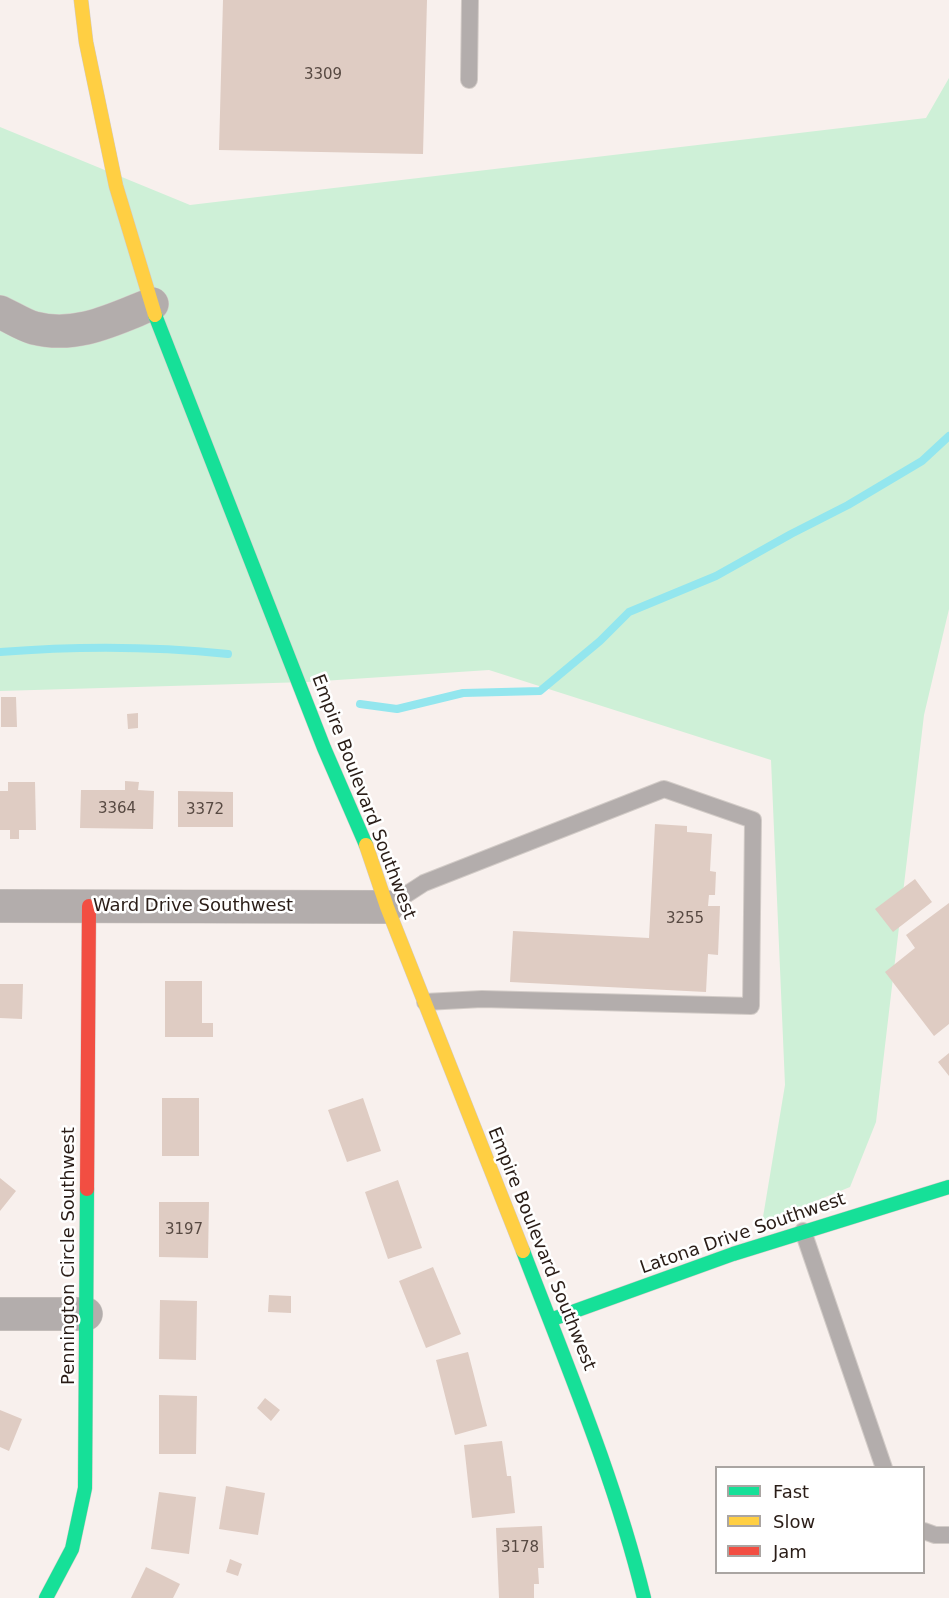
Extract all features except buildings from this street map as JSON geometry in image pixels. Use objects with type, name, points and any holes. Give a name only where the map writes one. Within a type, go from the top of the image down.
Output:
[{"type":"street","name":"Empire Boulevard Southwest","points":[[81,0],[86,42],[116,186],[152,304],[594,1433],[630,1540],[644,1598]]},
{"type":"street","points":[[0,312],[33,328],[65,332],[92,328],[152,304]]},
{"type":"street","name":"Ward Drive Southwest","points":[[0,906],[387,907]]},
{"type":"street","name":"Pennington Circle Southwest","points":[[46,1598],[72,1549],[85,1488],[89,906]]},
{"type":"street","name":"Latona Drive Southwest","points":[[550,1320],[733,1254],[949,1187]]},
{"type":"street","points":[[0,1314],[86,1314]]},
{"type":"lane","points":[[469,80],[470,0]]},
{"type":"lane","points":[[387,907],[424,883],[664,789],[753,820],[751,1006],[482,999],[425,1002]]},
{"type":"lane","points":[[803,1231],[884,1466]]},
{"type":"lane","points":[[925,1531],[935,1535],[949,1535]]},
{"type":"green space","points":[[949,78],[949,609],[924,715],[876,1122],[850,1187],[762,1223],[785,1085],[771,760],[489,670],[307,682],[0,691],[0,127],[190,205],[926,118]]},
{"type":"waterway","points":[[360,704],[397,709],[463,693],[540,691],[600,641],[629,612],[716,576],[848,505],[922,461],[949,436]]},
{"type":"waterway","points":[[0,652],[114,648],[171,649],[228,654]]},
{"type":"traffic: fast","points":[[155,315],[324,748],[366,845]]},
{"type":"traffic: fast","points":[[550,1320],[733,1254],[949,1187]]},
{"type":"traffic: fast","points":[[46,1598],[72,1549],[85,1488],[87,1189]]},
{"type":"traffic: fast","points":[[523,1251],[605,1466],[644,1598]]},
{"type":"traffic: slow","points":[[81,0],[86,42],[116,186],[155,315]]},
{"type":"traffic: slow","points":[[366,845],[387,907],[523,1251]]},
{"type":"traffic: jam","points":[[87,1189],[89,906]]}]
